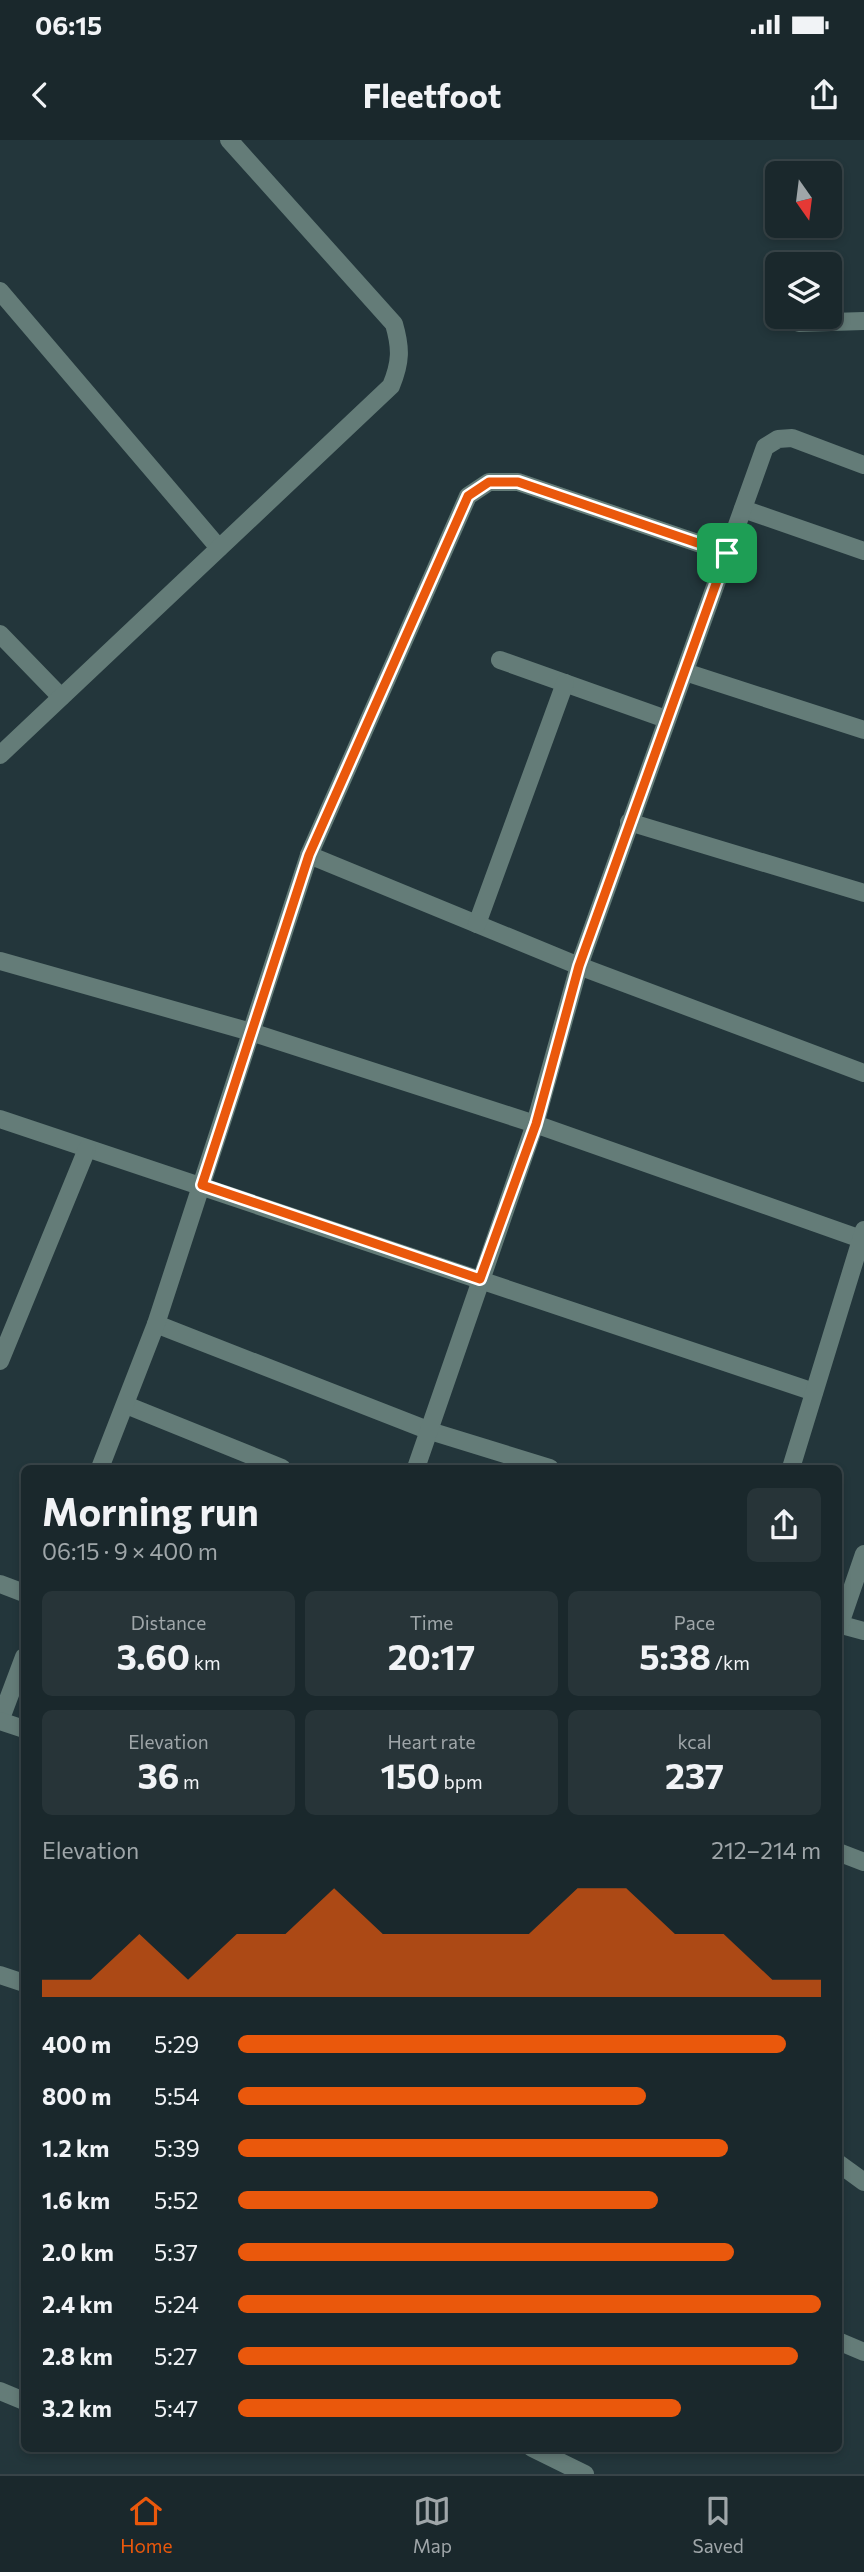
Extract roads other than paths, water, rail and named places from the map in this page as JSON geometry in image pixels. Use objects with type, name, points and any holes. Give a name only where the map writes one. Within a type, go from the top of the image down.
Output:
[{"type":"street","points":[[0,755],[391,386],[401,363],[401,346],[394,324],[229,140]]},
{"type":"street","points":[[0,291],[219,548]]},
{"type":"street","points":[[842,322],[864,321]]},
{"type":"street","points":[[417,1465],[536,1124],[579,966],[765,447],[778,439],[793,438],[864,465]]},
{"type":"street","points":[[101,1465],[127,1405],[156,1324],[309,855],[468,496],[489,482],[518,482],[727,553]]},
{"type":"street","points":[[743,509],[864,551]]},
{"type":"street","points":[[0,634],[61,697]]},
{"type":"street","points":[[500,660],[666,719]]},
{"type":"street","points":[[685,672],[864,730]]},
{"type":"street","points":[[477,924],[565,683]]},
{"type":"street","points":[[629,822],[864,893]]},
{"type":"street","points":[[309,855],[579,966],[864,1073]]},
{"type":"street","points":[[0,961],[251,1031],[862,1234],[792,1465]]},
{"type":"street","points":[[0,1119],[814,1392]]},
{"type":"street","points":[[0,1361],[87,1149]]},
{"type":"street","points":[[156,1324],[430,1431],[540,1465]]},
{"type":"street","points":[[127,1405],[275,1465]]},
{"type":"street","points":[[842,1616],[864,1554]]},
{"type":"street","points":[[0,1584],[21,1592]]},
{"type":"street","points":[[842,1625],[864,1631]]},
{"type":"street","points":[[21,1665],[0,1721],[21,1728]]},
{"type":"street","points":[[842,1854],[864,1862]]},
{"type":"street","points":[[0,1975],[21,1982]]},
{"type":"street","points":[[842,2166],[864,2182]]},
{"type":"street","points":[[842,2343],[864,2352]]},
{"type":"street","points":[[0,2391],[21,2400]]},
{"type":"street","points":[[540,2452],[585,2474]]}]
